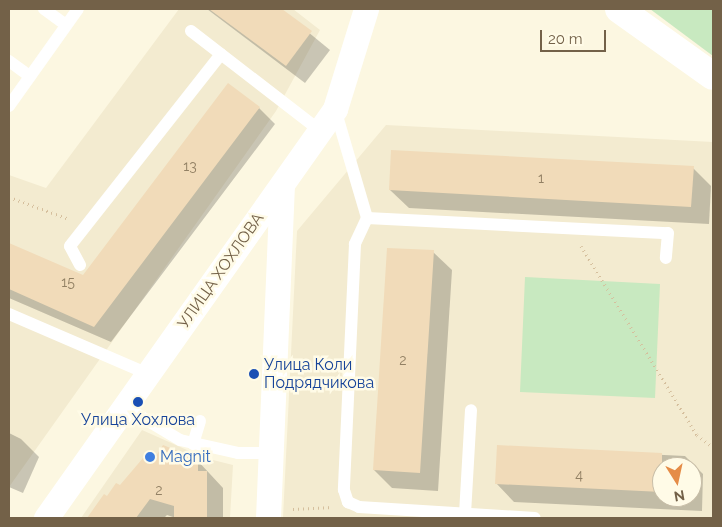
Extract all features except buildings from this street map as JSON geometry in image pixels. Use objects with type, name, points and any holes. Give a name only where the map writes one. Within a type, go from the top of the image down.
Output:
[{"type":"street","name":"УЛИЦА ХОХЛОВА","points":[[46,518],[335,109],[366,9]]},
{"type":"street","points":[[619,9],[713,76]]},
{"type":"street","points":[[268,518],[282,186]]},
{"type":"street","points":[[235,253],[262,247],[270,252],[278,272]]},
{"type":"lane","points":[[44,9],[66,25]]},
{"type":"lane","points":[[9,106],[78,9]]},
{"type":"lane","points":[[191,31],[319,130]]},
{"type":"lane","points":[[80,265],[70,246],[221,54]]},
{"type":"lane","points":[[9,61],[30,76]]},
{"type":"lane","points":[[335,109],[367,218],[355,244],[344,490],[348,502],[359,507],[535,518]]},
{"type":"lane","points":[[367,218],[668,233],[666,258]]},
{"type":"lane","points":[[9,314],[148,374]]},
{"type":"lane","points":[[125,407],[155,426],[193,444],[238,453],[271,453]]},
{"type":"lane","points":[[465,514],[471,410]]},
{"type":"lane","points":[[193,444],[200,421]]},
{"type":"path","points":[[9,197],[86,226]]},
{"type":"path","points":[[570,228],[697,435],[713,447]]},
{"type":"path","points":[[293,509],[359,507]]},
{"type":"shaded area","points":[[179,9],[293,9],[320,30],[276,111],[9,487],[9,175],[46,188]]},
{"type":"shaded area","points":[[386,125],[713,142],[713,518],[283,518],[297,231]]},
{"type":"shaded area","points":[[142,430],[205,458],[233,465],[230,518],[81,518]]},
{"type":"green space","points":[[650,9],[713,9],[713,56]]},
{"type":"green space","points":[[525,277],[660,284],[655,398],[520,392]]},
{"type":"place","name":"Улица Коли Подрядчикова","points":[[254,374]]},
{"type":"place","name":"Улица Хохлова","points":[[138,402]]},
{"type":"place","name":"Magnit","points":[[150,457]]}]
